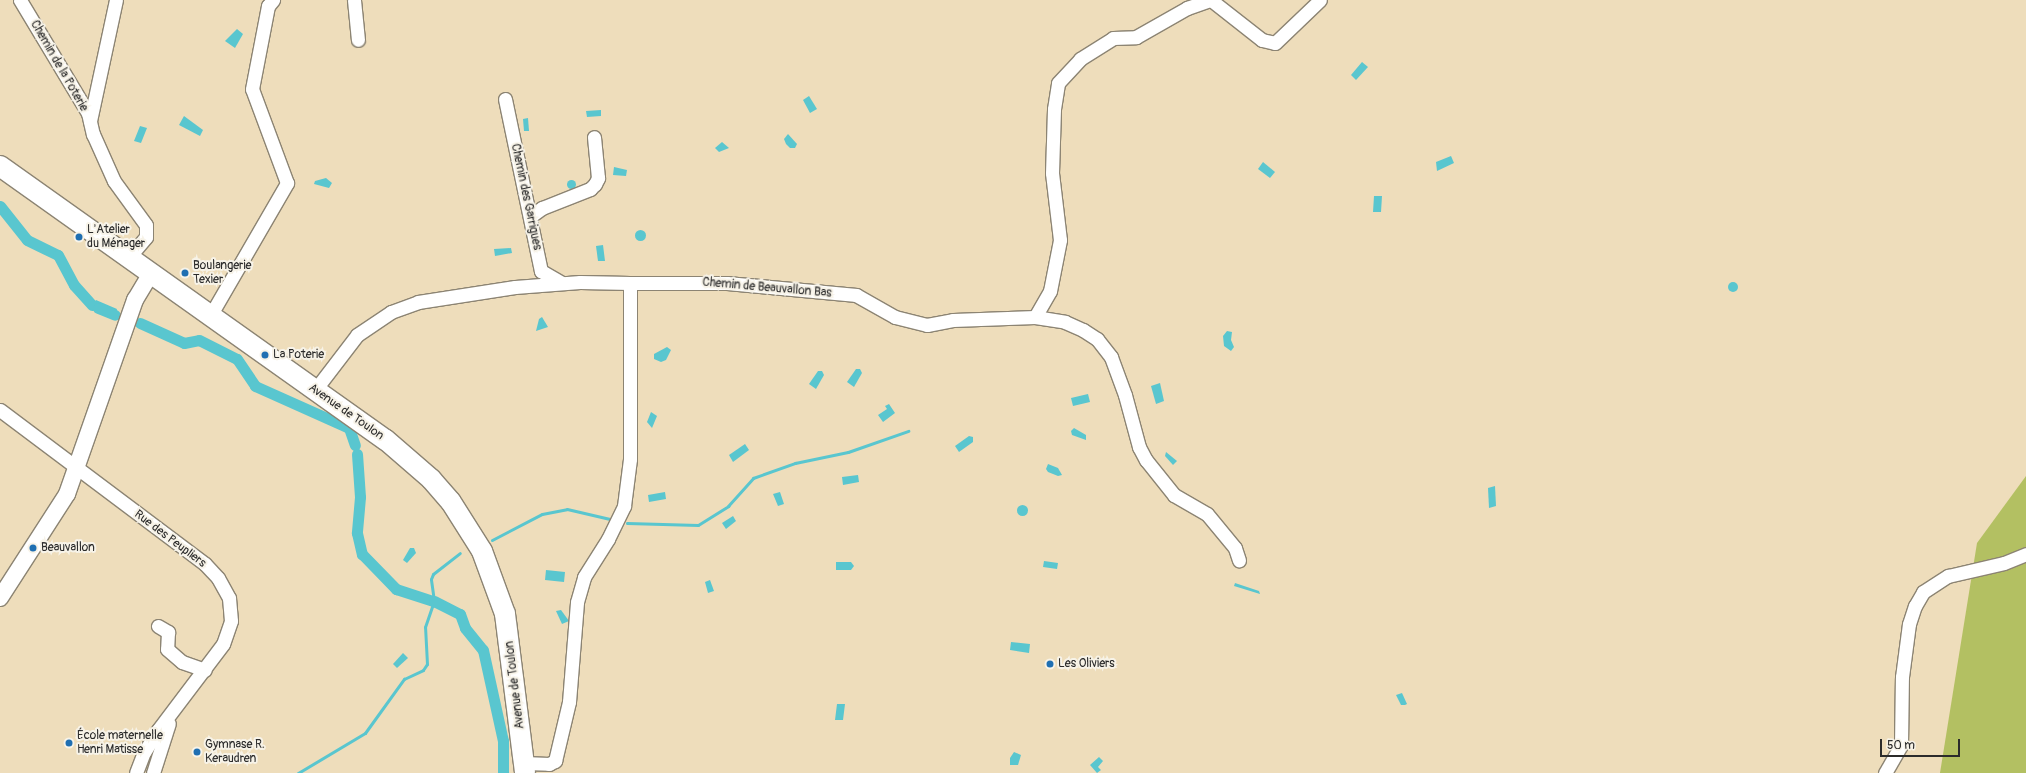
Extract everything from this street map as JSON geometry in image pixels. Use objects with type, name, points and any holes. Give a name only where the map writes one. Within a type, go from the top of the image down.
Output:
[{"type":"main road","name":"Avenue de Toulon","points":[[0,166],[386,440],[431,479],[451,502],[479,545],[505,614],[525,768]]},
{"type":"street","name":"Chemin de la Poterie","points":[[20,0],[88,113],[90,122],[114,181],[148,230],[146,237],[129,257]]},
{"type":"street","points":[[90,122],[116,0]]},
{"type":"street","points":[[210,316],[287,184],[252,89],[268,6],[273,0]]},
{"type":"street","points":[[354,0],[358,40]]},
{"type":"street","points":[[1035,317],[1050,291],[1060,240],[1052,173],[1054,109],[1058,83],[1080,59],[1113,38],[1136,37],[1187,8],[1210,0],[1216,2],[1256,36],[1275,43],[1320,0]]},
{"type":"street","name":"Chemin des Garrigues","points":[[505,99],[531,216],[541,270],[562,283]]},
{"type":"street","points":[[531,216],[542,208],[590,189],[595,184],[598,178],[594,137]]},
{"type":"street","points":[[0,598],[58,512],[77,469],[135,300],[150,273]]},
{"type":"street","points":[[525,768],[549,764],[555,761],[569,702],[577,602],[584,577],[608,539],[624,506],[630,459],[630,282]]},
{"type":"street","name":"Chemin de Beauvallon Bas","points":[[315,390],[357,335],[391,312],[418,302],[516,287],[562,283],[727,283],[856,295],[896,317],[927,325],[954,320],[1035,317],[1064,322],[1097,339],[1111,357],[1118,375],[1139,447],[1146,460],[1174,495],[1207,514],[1235,548],[1239,560]]},
{"type":"street","name":"Rue des Peupliers","points":[[0,410],[205,564],[224,587],[232,612],[231,621],[223,644],[144,752],[136,773]]},
{"type":"street","points":[[1885,773],[1901,745],[1902,677],[1909,624],[1914,606],[1923,592],[1948,576],[2004,564],[2026,554]]},
{"type":"street","points":[[158,626],[168,632],[168,649],[182,662],[205,670]]},
{"type":"street","name":"Rue des Peupliers","points":[[153,773],[175,709]]},
{"type":"green space","points":[[2026,476],[2026,773],[1940,773],[1977,543]]},
{"type":"water","points":[[237,29],[243,34],[235,48],[225,41]]},
{"type":"water","points":[[1362,62],[1368,67],[1356,80],[1351,75]]},
{"type":"water","points":[[809,96],[817,109],[810,113],[803,100]]},
{"type":"water","points":[[601,110],[601,116],[587,117],[586,111]]},
{"type":"water","points":[[184,116],[203,130],[200,136],[179,125]]},
{"type":"water","points":[[528,118],[529,131],[524,131],[523,119]]},
{"type":"water","points":[[140,126],[147,128],[141,143],[134,141]]},
{"type":"water","points":[[788,134],[797,144],[795,148],[790,148],[786,144],[784,139]]},
{"type":"water","points":[[722,142],[729,148],[719,152],[715,148]]},
{"type":"water","points":[[1451,156],[1454,163],[1437,171],[1436,162]]},
{"type":"water","points":[[1263,162],[1275,172],[1270,178],[1258,169]]},
{"type":"water","points":[[614,167],[627,170],[626,176],[613,175]]},
{"type":"water","points":[[326,178],[332,183],[329,188],[314,184],[315,181]]},
{"type":"water","points":[[569,180],[573,180],[575,184],[573,188],[569,188],[567,186],[567,182]]},
{"type":"water","points":[[1374,196],[1382,196],[1381,212],[1373,212]]},
{"type":"water","points":[[638,230],[642,230],[644,231],[644,239],[638,240],[635,237],[635,233]]},
{"type":"water","points":[[603,245],[605,261],[598,261],[596,246]]},
{"type":"water","points":[[511,248],[512,253],[495,256],[494,249]]},
{"type":"water","points":[[1731,282],[1735,282],[1737,283],[1737,291],[1731,292],[1728,289],[1728,285]]},
{"type":"water","points":[[96,300],[117,309],[114,318],[107,316],[114,312],[94,303]]},
{"type":"water","points":[[542,317],[548,327],[536,331],[539,319]]},
{"type":"water","points":[[1227,331],[1232,332],[1231,340],[1234,347],[1231,351],[1224,346],[1223,336]]},
{"type":"water","points":[[667,347],[671,350],[666,360],[661,362],[654,359],[654,354]]},
{"type":"water","points":[[856,369],[860,369],[862,373],[854,387],[847,382]]},
{"type":"water","points":[[818,371],[822,371],[824,375],[816,389],[809,384]]},
{"type":"water","points":[[1160,383],[1164,401],[1156,404],[1151,386]]},
{"type":"water","points":[[1088,394],[1090,402],[1073,406],[1071,398]]},
{"type":"water","points":[[889,404],[895,413],[883,422],[878,415],[887,409],[885,406]]},
{"type":"water","points":[[651,412],[657,416],[652,428],[647,422]]},
{"type":"water","points":[[1074,428],[1086,435],[1086,440],[1072,435],[1071,431]]},
{"type":"water","points":[[969,436],[973,437],[973,442],[959,452],[955,446]]},
{"type":"water","points":[[745,444],[749,450],[733,462],[729,455]]},
{"type":"water","points":[[1166,452],[1177,461],[1173,465],[1165,456]]},
{"type":"water","points":[[1048,464],[1058,468],[1062,475],[1058,476],[1048,472],[1046,469]]},
{"type":"water","points":[[858,475],[859,482],[843,485],[842,477]]},
{"type":"water","points":[[1495,486],[1496,506],[1489,508],[1488,488]]},
{"type":"water","points":[[665,492],[666,499],[649,502],[648,495]]},
{"type":"water","points":[[780,492],[784,504],[778,506],[773,494]]},
{"type":"water","points":[[1020,505],[1024,505],[1026,506],[1026,514],[1020,515],[1017,512],[1017,508]]},
{"type":"water","points":[[733,516],[736,521],[726,529],[722,523]]},
{"type":"water","points":[[410,548],[414,548],[416,553],[407,563],[403,560]]},
{"type":"water","points":[[1044,561],[1058,563],[1057,569],[1043,567]]},
{"type":"water","points":[[836,562],[851,562],[854,566],[851,570],[836,570]]},
{"type":"water","points":[[546,570],[565,572],[564,582],[545,580]]},
{"type":"water","points":[[710,580],[714,591],[708,593],[705,582]]},
{"type":"water","points":[[1235,583],[1259,591],[1260,594],[1234,586]]},
{"type":"water","points":[[561,610],[569,621],[562,624],[556,611]]},
{"type":"water","points":[[1011,642],[1030,644],[1029,653],[1010,650]]},
{"type":"water","points":[[403,653],[408,658],[397,668],[393,664]]},
{"type":"water","points":[[1402,693],[1407,704],[1405,705],[1401,705],[1396,695]]},
{"type":"water","points":[[837,704],[845,704],[843,720],[835,720]]},
{"type":"water","points":[[1014,752],[1021,755],[1018,765],[1010,765],[1010,758]]},
{"type":"water","points":[[1099,757],[1103,761],[1098,767],[1101,770],[1097,773],[1090,765]]},
{"type":"waterway","points":[[0,206],[27,240],[58,255],[74,285],[92,305]]},
{"type":"waterway","points":[[98,308],[115,315]]},
{"type":"waterway","points":[[140,323],[184,343],[199,340],[237,359],[255,386],[349,428],[355,445]]},
{"type":"waterway","points":[[627,523],[698,525],[728,506],[753,478],[795,463],[848,452],[908,431]]},
{"type":"waterway","points":[[357,454],[360,497],[357,533],[362,554],[396,589],[434,601],[460,614],[465,628],[483,650],[503,741],[503,773]]},
{"type":"waterway","points":[[492,540],[542,514],[567,509],[610,519]]},
{"type":"waterway","points":[[298,773],[365,733],[404,679],[423,670],[427,664],[425,627],[434,601],[431,579],[433,574],[460,553]]},
{"type":"place","name":"L'Atelier du Ménager","points":[[79,237]]},
{"type":"place","name":"Boulangerie Texier","points":[[185,273]]},
{"type":"place","name":"La Poterie","points":[[265,355]]},
{"type":"place","name":"Beauvallon","points":[[33,548]]},
{"type":"place","name":"Les Oliviers","points":[[1050,664]]},
{"type":"place","name":"École maternelle Henri Matisse","points":[[69,743]]},
{"type":"place","name":"Gymnase R. Keraudren","points":[[197,752]]}]
